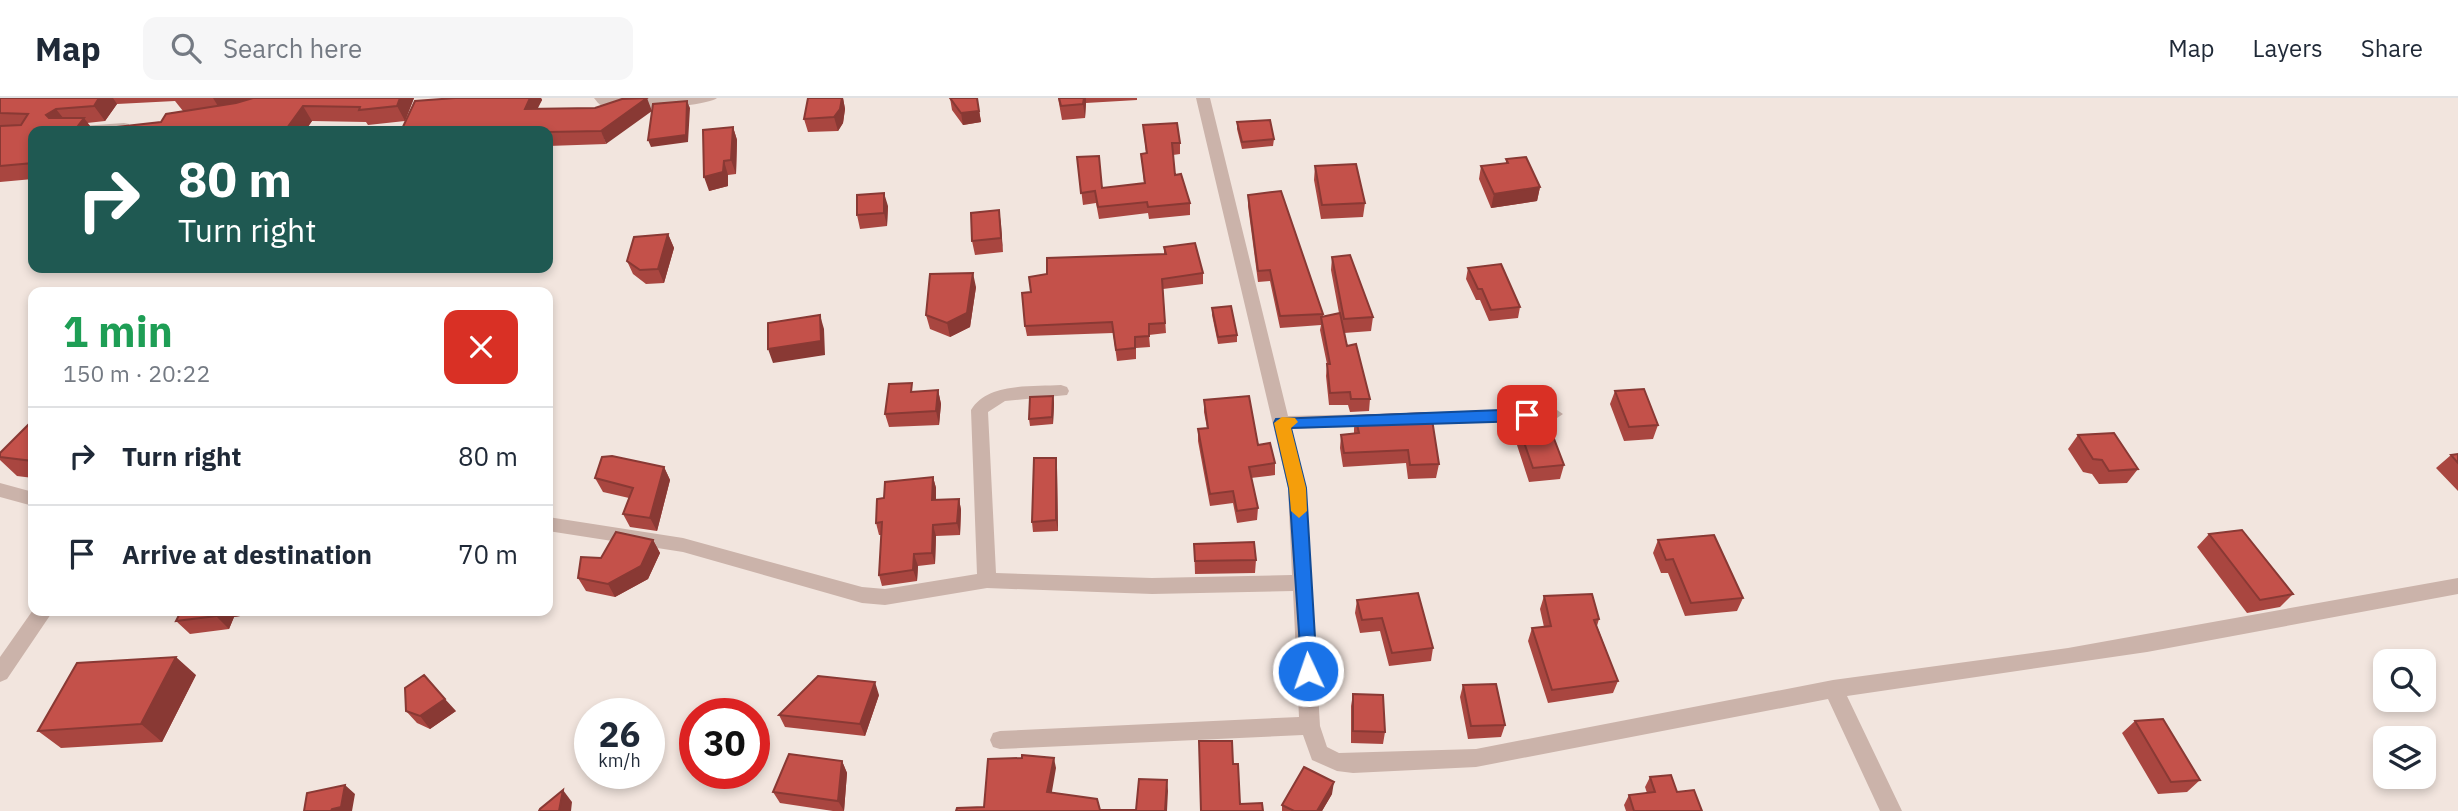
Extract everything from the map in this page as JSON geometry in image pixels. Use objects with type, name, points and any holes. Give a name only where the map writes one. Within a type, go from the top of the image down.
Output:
[{"type":"street","points":[[601,98],[606,103],[676,105],[710,98]]},
{"type":"street","points":[[1203,98],[1297,488],[1310,726],[1319,753],[1337,762],[1476,758],[1833,689],[2246,627],[2458,586]]},
{"type":"street","points":[[987,580],[979,410],[984,403],[994,398],[1061,391]]},
{"type":"street","points":[[1282,423],[1554,414]]},
{"type":"street","points":[[0,490],[28,498]]},
{"type":"street","points":[[553,525],[683,545],[862,595],[885,597],[987,580],[1152,586],[1304,583]]},
{"type":"street","points":[[0,673],[40,616]]},
{"type":"street","points":[[1833,689],[1891,811]]},
{"type":"street","points":[[1000,740],[1310,726]]},
{"type":"building","points":[[0,98],[99,98],[94,106],[56,109],[46,115],[49,118],[84,118],[78,126],[28,126],[28,163],[0,166],[0,126],[21,125],[28,114],[0,113]]},
{"type":"building","points":[[253,98],[400,98],[397,106],[359,110],[360,107],[303,106],[288,126],[125,126],[161,122],[166,114]]},
{"type":"building","points":[[530,98],[525,109],[595,108],[622,99],[647,98],[601,131],[553,132],[553,126],[403,126],[415,101]]},
{"type":"building","points":[[808,98],[842,98],[840,109],[834,117],[804,119]]},
{"type":"building","points":[[950,98],[977,98],[979,111],[961,113]]},
{"type":"building","points":[[1059,98],[1084,98],[1083,104],[1061,106]]},
{"type":"building","points":[[687,101],[686,135],[648,140],[653,104]]},
{"type":"building","points":[[1270,120],[1274,139],[1242,142],[1237,122]]},
{"type":"building","points":[[1177,123],[1180,143],[1172,143],[1175,175],[1181,174],[1190,203],[1148,207],[1147,202],[1098,207],[1095,191],[1081,193],[1077,157],[1099,156],[1102,188],[1145,183],[1141,154],[1147,153],[1143,125]]},
{"type":"building","points":[[733,127],[731,160],[724,161],[723,172],[704,177],[703,130]]},
{"type":"building","points":[[1526,157],[1540,187],[1494,194],[1481,166],[1508,163],[1506,159]]},
{"type":"building","points":[[1356,164],[1365,203],[1322,205],[1315,166]]},
{"type":"building","points":[[1281,191],[1323,314],[1280,316],[1270,270],[1258,271],[1248,195]]},
{"type":"building","points":[[884,193],[884,213],[857,215],[857,195]]},
{"type":"building","points":[[999,210],[1001,238],[972,241],[971,213]]},
{"type":"building","points":[[668,234],[658,269],[640,270],[627,261],[634,237]]},
{"type":"building","points":[[1195,243],[1203,273],[1162,279],[1165,323],[1149,324],[1149,336],[1135,337],[1135,348],[1116,350],[1112,322],[1025,326],[1022,293],[1031,292],[1029,277],[1047,274],[1047,258],[1166,254],[1164,247]]},
{"type":"building","points":[[1350,255],[1373,317],[1344,319],[1332,257]]},
{"type":"building","points":[[1501,264],[1520,307],[1491,310],[1482,289],[1478,289],[1468,268]]},
{"type":"building","points":[[973,273],[967,313],[947,323],[926,315],[930,274]]},
{"type":"building","points":[[1231,306],[1237,335],[1218,337],[1212,308]]},
{"type":"building","points":[[1340,313],[1347,346],[1356,344],[1370,399],[1351,399],[1350,392],[1330,393],[1327,364],[1330,364],[1321,317]]},
{"type":"building","points":[[820,315],[821,341],[768,349],[768,323]]},
{"type":"building","points":[[912,383],[911,392],[938,390],[936,411],[885,414],[889,384]]},
{"type":"building","points":[[1644,389],[1658,425],[1629,427],[1615,391]]},
{"type":"building","points":[[1053,396],[1052,417],[1029,419],[1030,397]]},
{"type":"building","points":[[1249,396],[1258,445],[1270,443],[1275,463],[1249,467],[1258,508],[1237,511],[1233,491],[1210,494],[1198,429],[1208,428],[1204,400]]},
{"type":"building","points":[[1431,413],[1439,464],[1410,465],[1408,450],[1344,453],[1341,435],[1359,433],[1355,416]]},
{"type":"building","points":[[1548,423],[1564,465],[1533,468],[1518,425]]},
{"type":"building","points":[[28,425],[28,460],[0,457],[0,453]]},
{"type":"building","points":[[2114,433],[2138,469],[2109,471],[2102,460],[2093,459],[2078,435]]},
{"type":"building","points":[[2458,454],[2458,463],[2451,455]]},
{"type":"building","points":[[612,456],[664,467],[650,518],[623,514],[633,488],[595,478],[602,457]]},
{"type":"building","points":[[1034,458],[1056,458],[1056,520],[1032,522]]},
{"type":"building","points":[[933,477],[932,500],[959,499],[957,523],[933,525],[932,553],[914,554],[913,570],[879,575],[882,522],[876,523],[877,499],[884,498],[885,482]]},
{"type":"building","points":[[2242,530],[2293,594],[2260,600],[2209,534]]},
{"type":"building","points":[[616,532],[653,540],[641,566],[608,584],[578,578],[581,557],[601,558]]},
{"type":"building","points":[[1714,535],[1743,598],[1691,603],[1673,559],[1666,560],[1658,540]]},
{"type":"building","points":[[1254,542],[1256,560],[1195,561],[1194,544]]},
{"type":"building","points":[[1418,593],[1433,648],[1392,653],[1382,618],[1362,620],[1357,600]]},
{"type":"building","points":[[1592,594],[1599,619],[1594,620],[1618,681],[1552,690],[1532,628],[1551,626],[1544,596]]},
{"type":"building","points":[[178,616],[216,616],[176,621]]},
{"type":"building","points":[[176,657],[141,724],[38,731],[77,663]]},
{"type":"building","points":[[424,675],[445,699],[420,716],[406,711],[405,688]]},
{"type":"building","points":[[818,676],[875,682],[860,724],[779,715]]},
{"type":"building","points":[[1496,684],[1505,725],[1471,726],[1463,685]]},
{"type":"building","points":[[1353,694],[1383,695],[1385,732],[1353,731]]},
{"type":"building","points":[[2163,719],[2200,780],[2171,782],[2135,721]]},
{"type":"building","points":[[1199,741],[1232,741],[1233,764],[1238,764],[1240,804],[1262,803],[1263,811],[1201,811]]},
{"type":"building","points":[[789,754],[842,761],[838,801],[773,792]]},
{"type":"building","points":[[1022,755],[1054,758],[1047,792],[1097,799],[1100,810],[1136,810],[1139,779],[1167,780],[1165,811],[956,811],[957,808],[984,807],[988,759],[1022,758]]},
{"type":"building","points":[[1304,767],[1334,782],[1317,811],[1294,811],[1282,805]]},
{"type":"building","points":[[1671,775],[1677,792],[1694,790],[1702,811],[1634,811],[1629,795],[1655,792],[1650,777]]},
{"type":"building","points":[[345,785],[341,807],[331,811],[304,811],[307,793]]},
{"type":"building","points":[[563,790],[559,811],[539,811],[540,809]]},
{"type":"slow traffic","points":[[1290,422],[1282,423],[1297,488],[1299,511]]},
{"type":"route","points":[[1308,671],[1297,488],[1282,423],[1527,415]]}]
